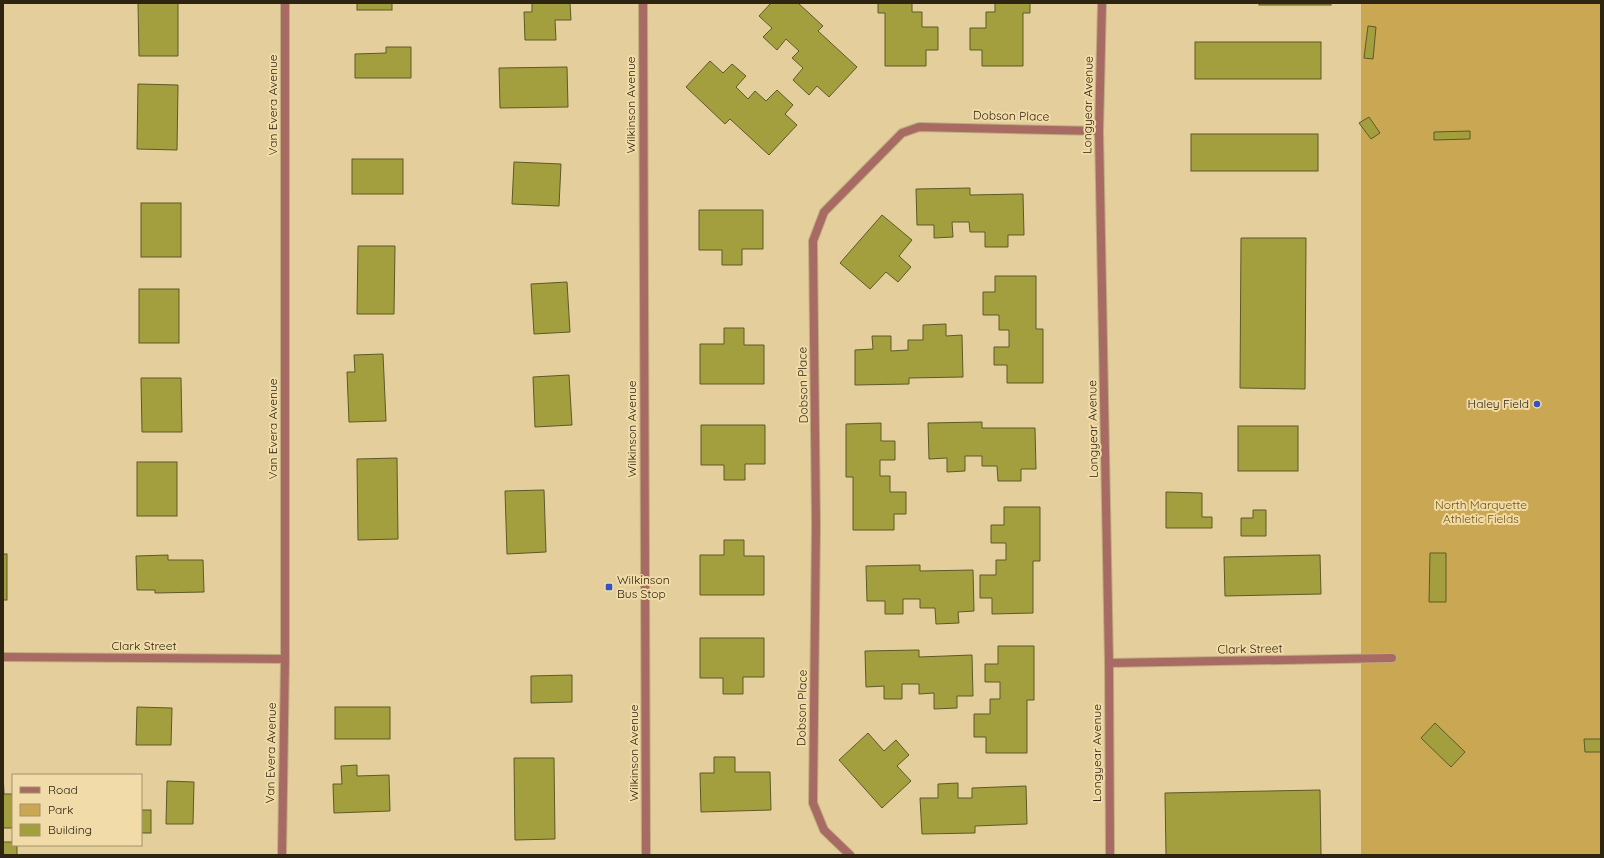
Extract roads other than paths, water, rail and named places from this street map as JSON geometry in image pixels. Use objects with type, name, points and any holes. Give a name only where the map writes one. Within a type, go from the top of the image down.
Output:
[{"type":"street","name":"Van Evera Avenue","points":[[282,855],[285,659],[285,3]]},
{"type":"street","name":"Wilkinson Avenue","points":[[643,3],[646,855]]},
{"type":"street","name":"Longyear Avenue","points":[[1102,3],[1099,130],[1109,663],[1110,855]]},
{"type":"street","name":"Dobson Place","points":[[850,855],[824,830],[813,803],[816,526],[813,241],[824,212],[902,133],[919,127],[1099,130]]},
{"type":"street","name":"Clark Street","points":[[3,656],[285,659]]},
{"type":"street","name":"Clark Street","points":[[1109,663],[1392,658]]},
{"type":"place","name":"Haley Field","points":[[1537,404]]},
{"type":"place","name":"Wilkinson Bus Stop","points":[[609,587]]},
{"type":"park label","name":"North Marquette Athletic Fields","points":[[1481,512]]}]
